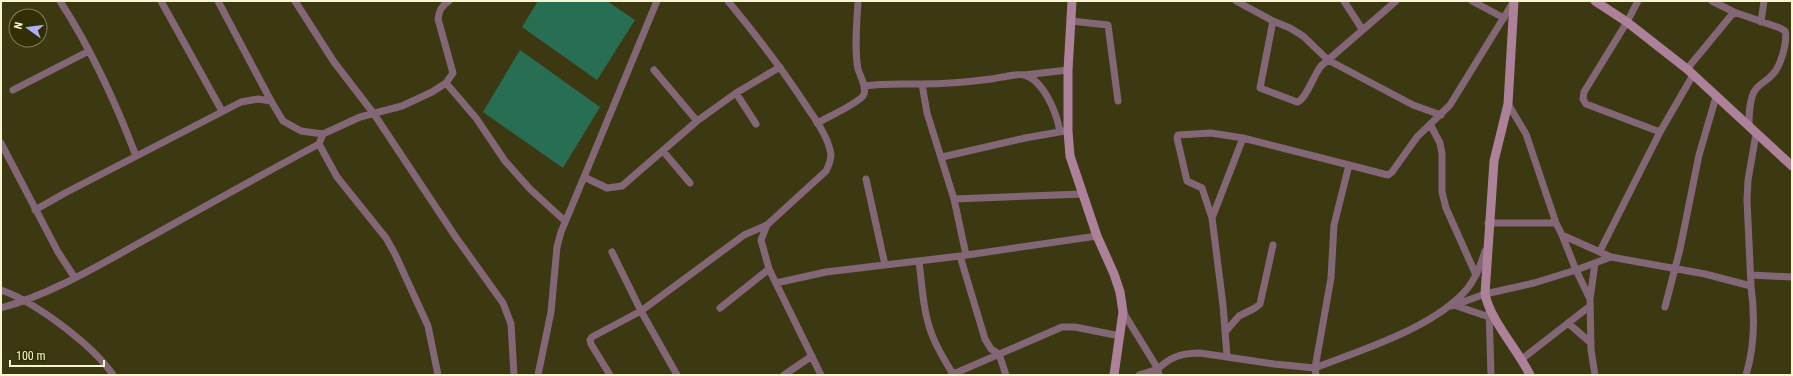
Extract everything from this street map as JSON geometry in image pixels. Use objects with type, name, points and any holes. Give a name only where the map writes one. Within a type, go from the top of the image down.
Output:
[{"type":"street","points":[[60,1],[88,51],[123,121],[136,156]]},
{"type":"street","points":[[161,1],[222,111]]},
{"type":"street","points":[[218,1],[271,101],[283,120],[301,131],[323,134],[349,121],[402,106],[432,92],[446,83],[453,73],[438,19],[439,12],[443,4],[449,1]]},
{"type":"street","points":[[295,1],[334,62],[374,114],[455,236],[503,303],[511,324],[514,375]]},
{"type":"street","points":[[538,375],[551,312],[557,247],[565,221],[657,1]]},
{"type":"street","points":[[610,375],[590,340],[592,337],[641,311],[744,235],[766,225],[826,171],[829,165],[830,153],[818,123],[780,67],[728,1]]},
{"type":"street","points":[[818,123],[863,96],[864,86],[857,61],[858,1]]},
{"type":"street","points":[[1064,131],[1072,1]]},
{"type":"street","points":[[1236,1],[1303,36],[1328,60],[1413,106],[1441,115]]},
{"type":"street","points":[[1344,1],[1362,29]]},
{"type":"street","points":[[1273,21],[1259,85],[1262,90],[1297,102],[1300,101],[1316,71],[1362,29],[1396,1]]},
{"type":"street","points":[[1472,1],[1504,18]]},
{"type":"street","points":[[1227,356],[1226,331],[1212,218],[1202,188],[1187,181],[1177,138],[1178,134],[1211,133],[1243,138],[1388,175],[1417,137],[1450,105],[1514,1]]},
{"type":"street","points":[[1491,375],[1489,312],[1485,294],[1488,223],[1494,160],[1508,104],[1514,1]]},
{"type":"street","points":[[1595,1],[1627,22],[1690,72],[1792,166]]},
{"type":"street","points":[[1638,1],[1627,22],[1584,92],[1583,99],[1586,104],[1660,132]]},
{"type":"street","points":[[1712,1],[1734,12],[1785,31],[1786,43],[1772,75],[1760,84],[1750,103],[1748,126]]},
{"type":"street","points":[[1761,22],[1764,1]]},
{"type":"street","points":[[1600,251],[1690,72],[1734,12]]},
{"type":"street","points":[[1071,21],[1108,25],[1118,101]]},
{"type":"street","points":[[13,90],[88,51]]},
{"type":"street","points":[[584,177],[607,188],[622,186],[697,121],[736,93],[780,67]]},
{"type":"street","points":[[654,70],[697,121]]},
{"type":"street","points":[[864,86],[880,84],[968,82],[1024,74],[1068,70]]},
{"type":"street","points":[[1024,74],[1033,80],[1048,96],[1057,115],[1064,131],[1070,156],[1097,236],[1114,274],[1120,292],[1123,312],[1114,375]]},
{"type":"street","points":[[446,83],[476,118],[505,161],[530,189],[565,221]]},
{"type":"street","points":[[922,84],[927,113],[954,199],[963,256],[985,339],[991,349],[999,354],[1006,375]]},
{"type":"street","points":[[736,93],[756,124]]},
{"type":"street","points":[[1665,307],[1698,161],[1716,97]]},
{"type":"street","points":[[35,210],[222,111],[249,100],[271,101]]},
{"type":"street","points":[[1508,104],[1526,134],[1556,223],[1590,303]]},
{"type":"street","points":[[1430,124],[1440,143],[1442,192],[1446,208],[1476,275]]},
{"type":"street","points":[[942,157],[1064,131]]},
{"type":"street","points":[[1,308],[24,300],[75,278],[319,144],[323,134]]},
{"type":"street","points":[[1746,375],[1753,335],[1747,200],[1748,180],[1756,134]]},
{"type":"street","points":[[1212,218],[1243,138]]},
{"type":"street","points":[[1,144],[58,252],[75,278]]},
{"type":"street","points":[[319,144],[337,177],[386,238],[395,254],[428,326],[438,375]]},
{"type":"street","points":[[663,150],[690,183]]},
{"type":"street","points":[[1315,372],[1331,278],[1334,225],[1349,165]]},
{"type":"street","points":[[866,179],[885,265]]},
{"type":"street","points":[[954,199],[1083,194]]},
{"type":"street","points":[[1488,223],[1556,223]]},
{"type":"street","points":[[766,225],[761,240],[769,269],[821,375]]},
{"type":"street","points":[[1562,235],[1611,257],[1751,286]]},
{"type":"street","points":[[776,283],[826,272],[963,256],[1097,236]]},
{"type":"street","points":[[1451,306],[1476,275],[1488,242]]},
{"type":"street","points":[[1226,331],[1239,316],[1260,304],[1273,245]]},
{"type":"street","points":[[612,252],[641,311],[677,375]]},
{"type":"street","points":[[1139,375],[1158,372],[1171,358],[1188,353],[1227,356],[1315,372],[1407,331],[1451,306],[1485,294],[1576,270],[1611,257]]},
{"type":"street","points":[[919,261],[930,332],[952,374],[1062,327],[1075,327],[1120,336]]},
{"type":"street","points":[[1595,264],[1590,303],[1591,343],[1595,375]]},
{"type":"street","points":[[720,308],[769,269]]},
{"type":"street","points":[[1751,275],[1792,277]]},
{"type":"street","points":[[1,290],[24,300],[89,347],[111,374]]},
{"type":"street","points":[[1522,359],[1568,323],[1590,303]]},
{"type":"street","points":[[1451,306],[1489,312],[1522,359],[1530,375]]},
{"type":"street","points":[[1123,312],[1158,372]]},
{"type":"street","points":[[1568,323],[1591,343]]},
{"type":"street","points":[[784,375],[812,356]]},
{"type":"green space","points":[[538,1],[607,1],[635,20],[597,80],[522,27]]},
{"type":"green space","points":[[520,50],[600,107],[563,168],[483,112]]}]
